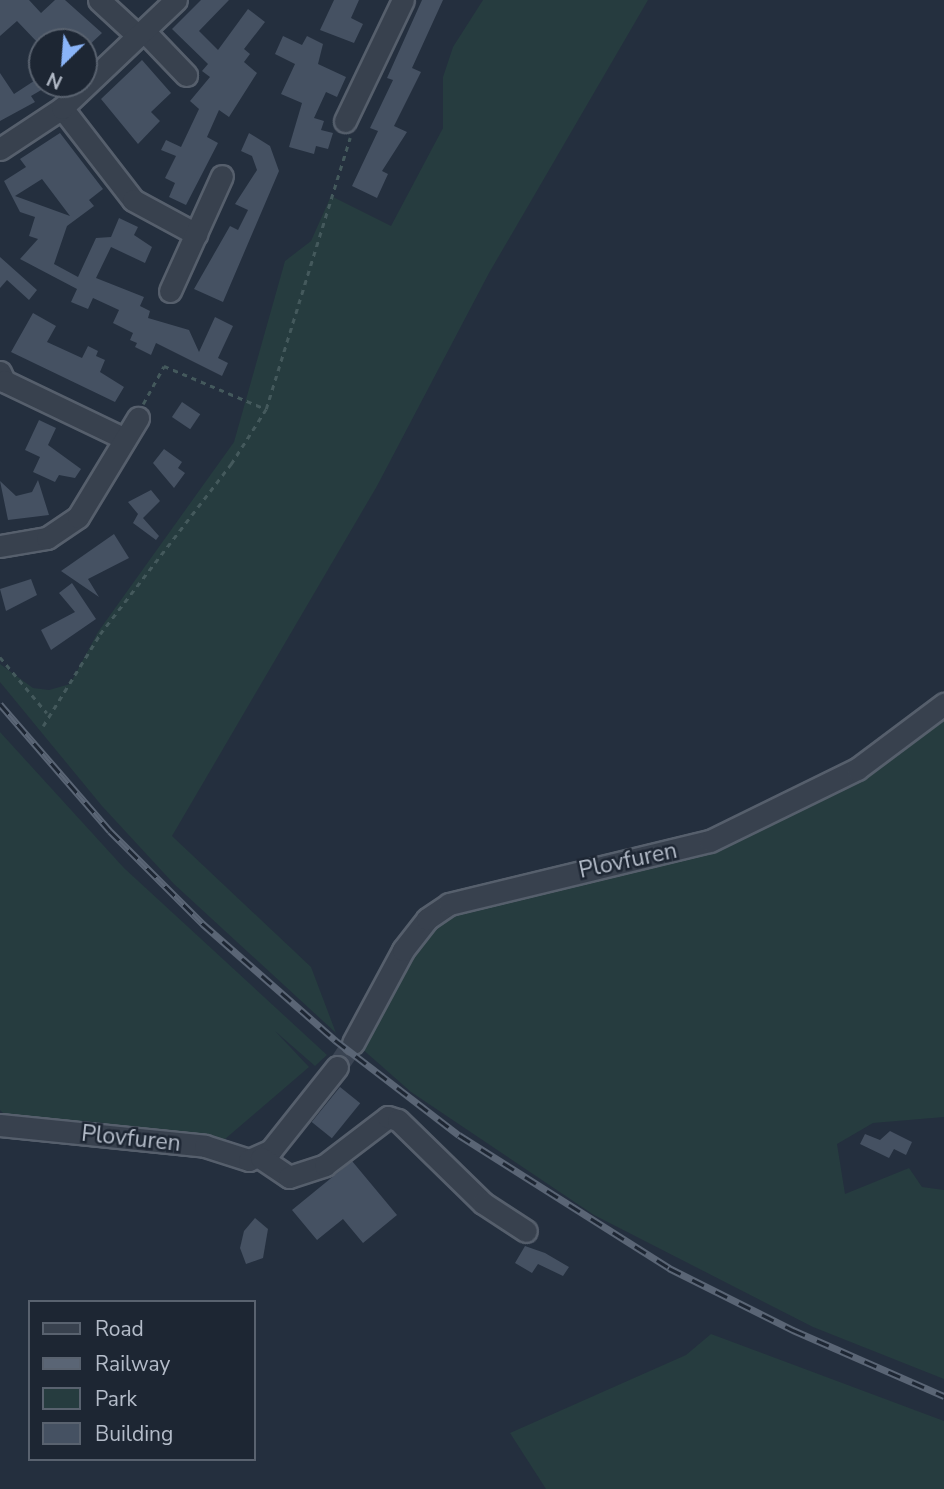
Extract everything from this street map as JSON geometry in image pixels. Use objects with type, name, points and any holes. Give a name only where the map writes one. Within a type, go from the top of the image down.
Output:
[{"type":"street","points":[[99,0],[141,33],[186,75]]},
{"type":"street","points":[[0,149],[62,107],[176,0]]},
{"type":"street","points":[[345,121],[403,0]]},
{"type":"street","points":[[62,107],[133,200],[196,234]]},
{"type":"street","points":[[170,291],[222,176]]},
{"type":"street","points":[[0,372],[4,382],[125,439]]},
{"type":"street","points":[[0,546],[47,538],[78,517],[140,411]]},
{"type":"street","name":"Plovfuren","points":[[353,1044],[403,950],[427,919],[449,904],[710,841],[857,769],[944,704]]},
{"type":"street","points":[[261,1158],[337,1067]]},
{"type":"street","name":"Plovfuren","points":[[0,1125],[205,1146],[249,1160],[261,1158],[289,1177],[325,1165],[388,1117],[398,1120],[483,1203],[526,1231]]},
{"type":"path","points":[[43,726],[100,634],[231,464],[266,409],[293,312],[343,174],[353,126],[345,121]]},
{"type":"path","points":[[140,411],[164,366],[266,409]]},
{"type":"path","points":[[0,657],[48,714]]},
{"type":"green space","points":[[483,0],[648,0],[489,273],[377,486],[172,836],[311,967],[336,1033],[174,884],[102,806],[0,682],[0,664],[33,688],[49,690],[70,684],[98,632],[234,442],[285,261],[311,241],[331,196],[391,226],[443,128],[443,77],[453,47]]},
{"type":"green space","points":[[944,714],[944,1117],[873,1123],[837,1144],[845,1194],[909,1168],[922,1187],[944,1190],[944,1379],[813,1327],[594,1215],[411,1092],[360,1047],[408,959],[434,927],[460,909],[642,868],[836,788],[911,743]]},
{"type":"green space","points":[[0,732],[124,868],[327,1055],[315,1066],[275,1031],[309,1067],[225,1139],[45,1125],[7,1117],[0,1110]]},
{"type":"green space","points":[[711,1334],[944,1421],[944,1489],[546,1489],[510,1433],[686,1355]]},
{"type":"building","points":[[0,0],[29,0],[41,13],[55,0],[65,0],[96,28],[28,28],[28,33],[17,21],[0,36]]},
{"type":"building","points":[[201,0],[229,0],[199,31],[218,50],[248,9],[265,22],[244,49],[250,54],[244,62],[257,73],[229,117],[219,110],[207,137],[218,143],[186,205],[169,197],[175,183],[165,178],[176,156],[161,150],[166,140],[181,147],[199,109],[190,101],[210,77],[202,71],[208,64],[172,29]]},
{"type":"building","points":[[334,0],[359,0],[351,18],[363,24],[354,43],[320,30]]},
{"type":"building","points":[[422,0],[443,0],[412,68],[421,72],[394,126],[407,132],[382,171],[388,174],[377,198],[352,186],[378,131],[370,128],[393,80],[387,78]]},
{"type":"building","points":[[283,36],[302,45],[307,36],[323,44],[318,64],[346,77],[337,97],[326,92],[314,118],[324,121],[321,130],[333,133],[328,149],[316,146],[314,154],[289,147],[302,103],[281,94],[295,64],[275,54]]},
{"type":"building","points":[[142,60],[171,93],[151,112],[160,121],[138,144],[101,99]]},
{"type":"building","points":[[0,73],[14,94],[28,85],[28,98],[32,98],[35,102],[0,121]]},
{"type":"building","points":[[60,133],[103,189],[89,200],[94,206],[67,226],[54,264],[78,277],[96,238],[111,237],[119,218],[138,227],[134,235],[152,247],[145,263],[111,247],[96,278],[144,297],[140,306],[150,311],[148,318],[189,330],[199,352],[215,317],[233,326],[218,358],[228,363],[222,376],[156,343],[151,355],[135,347],[137,343],[130,340],[133,333],[113,323],[119,310],[93,298],[88,309],[71,302],[77,289],[20,259],[38,239],[29,236],[35,217],[20,212],[4,181],[26,167],[20,159]],"holes":[[[42,179],[70,216],[15,196]]]},
{"type":"building","points":[[249,133],[270,146],[279,171],[223,302],[194,289],[230,226],[238,230],[248,210],[235,204],[257,170],[252,156],[241,151]]},
{"type":"building","points":[[0,257],[37,290],[29,300],[7,280],[0,288]]},
{"type":"building","points":[[33,313],[56,326],[47,342],[82,358],[88,346],[98,351],[96,356],[105,360],[100,372],[124,387],[115,402],[11,352]]},
{"type":"building","points":[[182,402],[200,414],[190,429],[172,417]]},
{"type":"building","points":[[39,420],[56,428],[48,445],[81,469],[75,478],[59,475],[55,482],[33,472],[40,457],[25,450]]},
{"type":"building","points":[[164,449],[182,462],[178,468],[185,473],[174,488],[153,463]]},
{"type":"building","points":[[38,480],[49,515],[8,520],[0,481],[16,496],[32,492]]},
{"type":"building","points":[[151,490],[160,501],[143,518],[159,536],[156,540],[133,523],[138,514],[128,502]]},
{"type":"building","points":[[114,534],[129,558],[88,579],[99,597],[61,571]]},
{"type":"building","points":[[31,579],[37,595],[6,611],[0,589]]},
{"type":"building","points":[[72,583],[96,619],[51,650],[41,630],[75,612],[59,593]]},
{"type":"building","points":[[340,1087],[360,1103],[332,1138],[312,1122]]},
{"type":"building","points":[[890,1131],[912,1142],[906,1155],[894,1149],[889,1158],[860,1144],[865,1134],[880,1140]]},
{"type":"building","points":[[352,1161],[397,1215],[363,1243],[343,1219],[317,1240],[292,1210]]},
{"type":"building","points":[[255,1218],[268,1229],[263,1258],[246,1264],[240,1248],[244,1231]]},
{"type":"building","points":[[525,1246],[545,1253],[569,1267],[563,1276],[538,1264],[532,1273],[515,1263]]},
{"type":"tunnel","points":[[337,1067],[353,1043]]},
{"type":"railway","points":[[0,704],[110,831],[203,924],[335,1040],[459,1135],[669,1268],[793,1330],[944,1396]]}]
